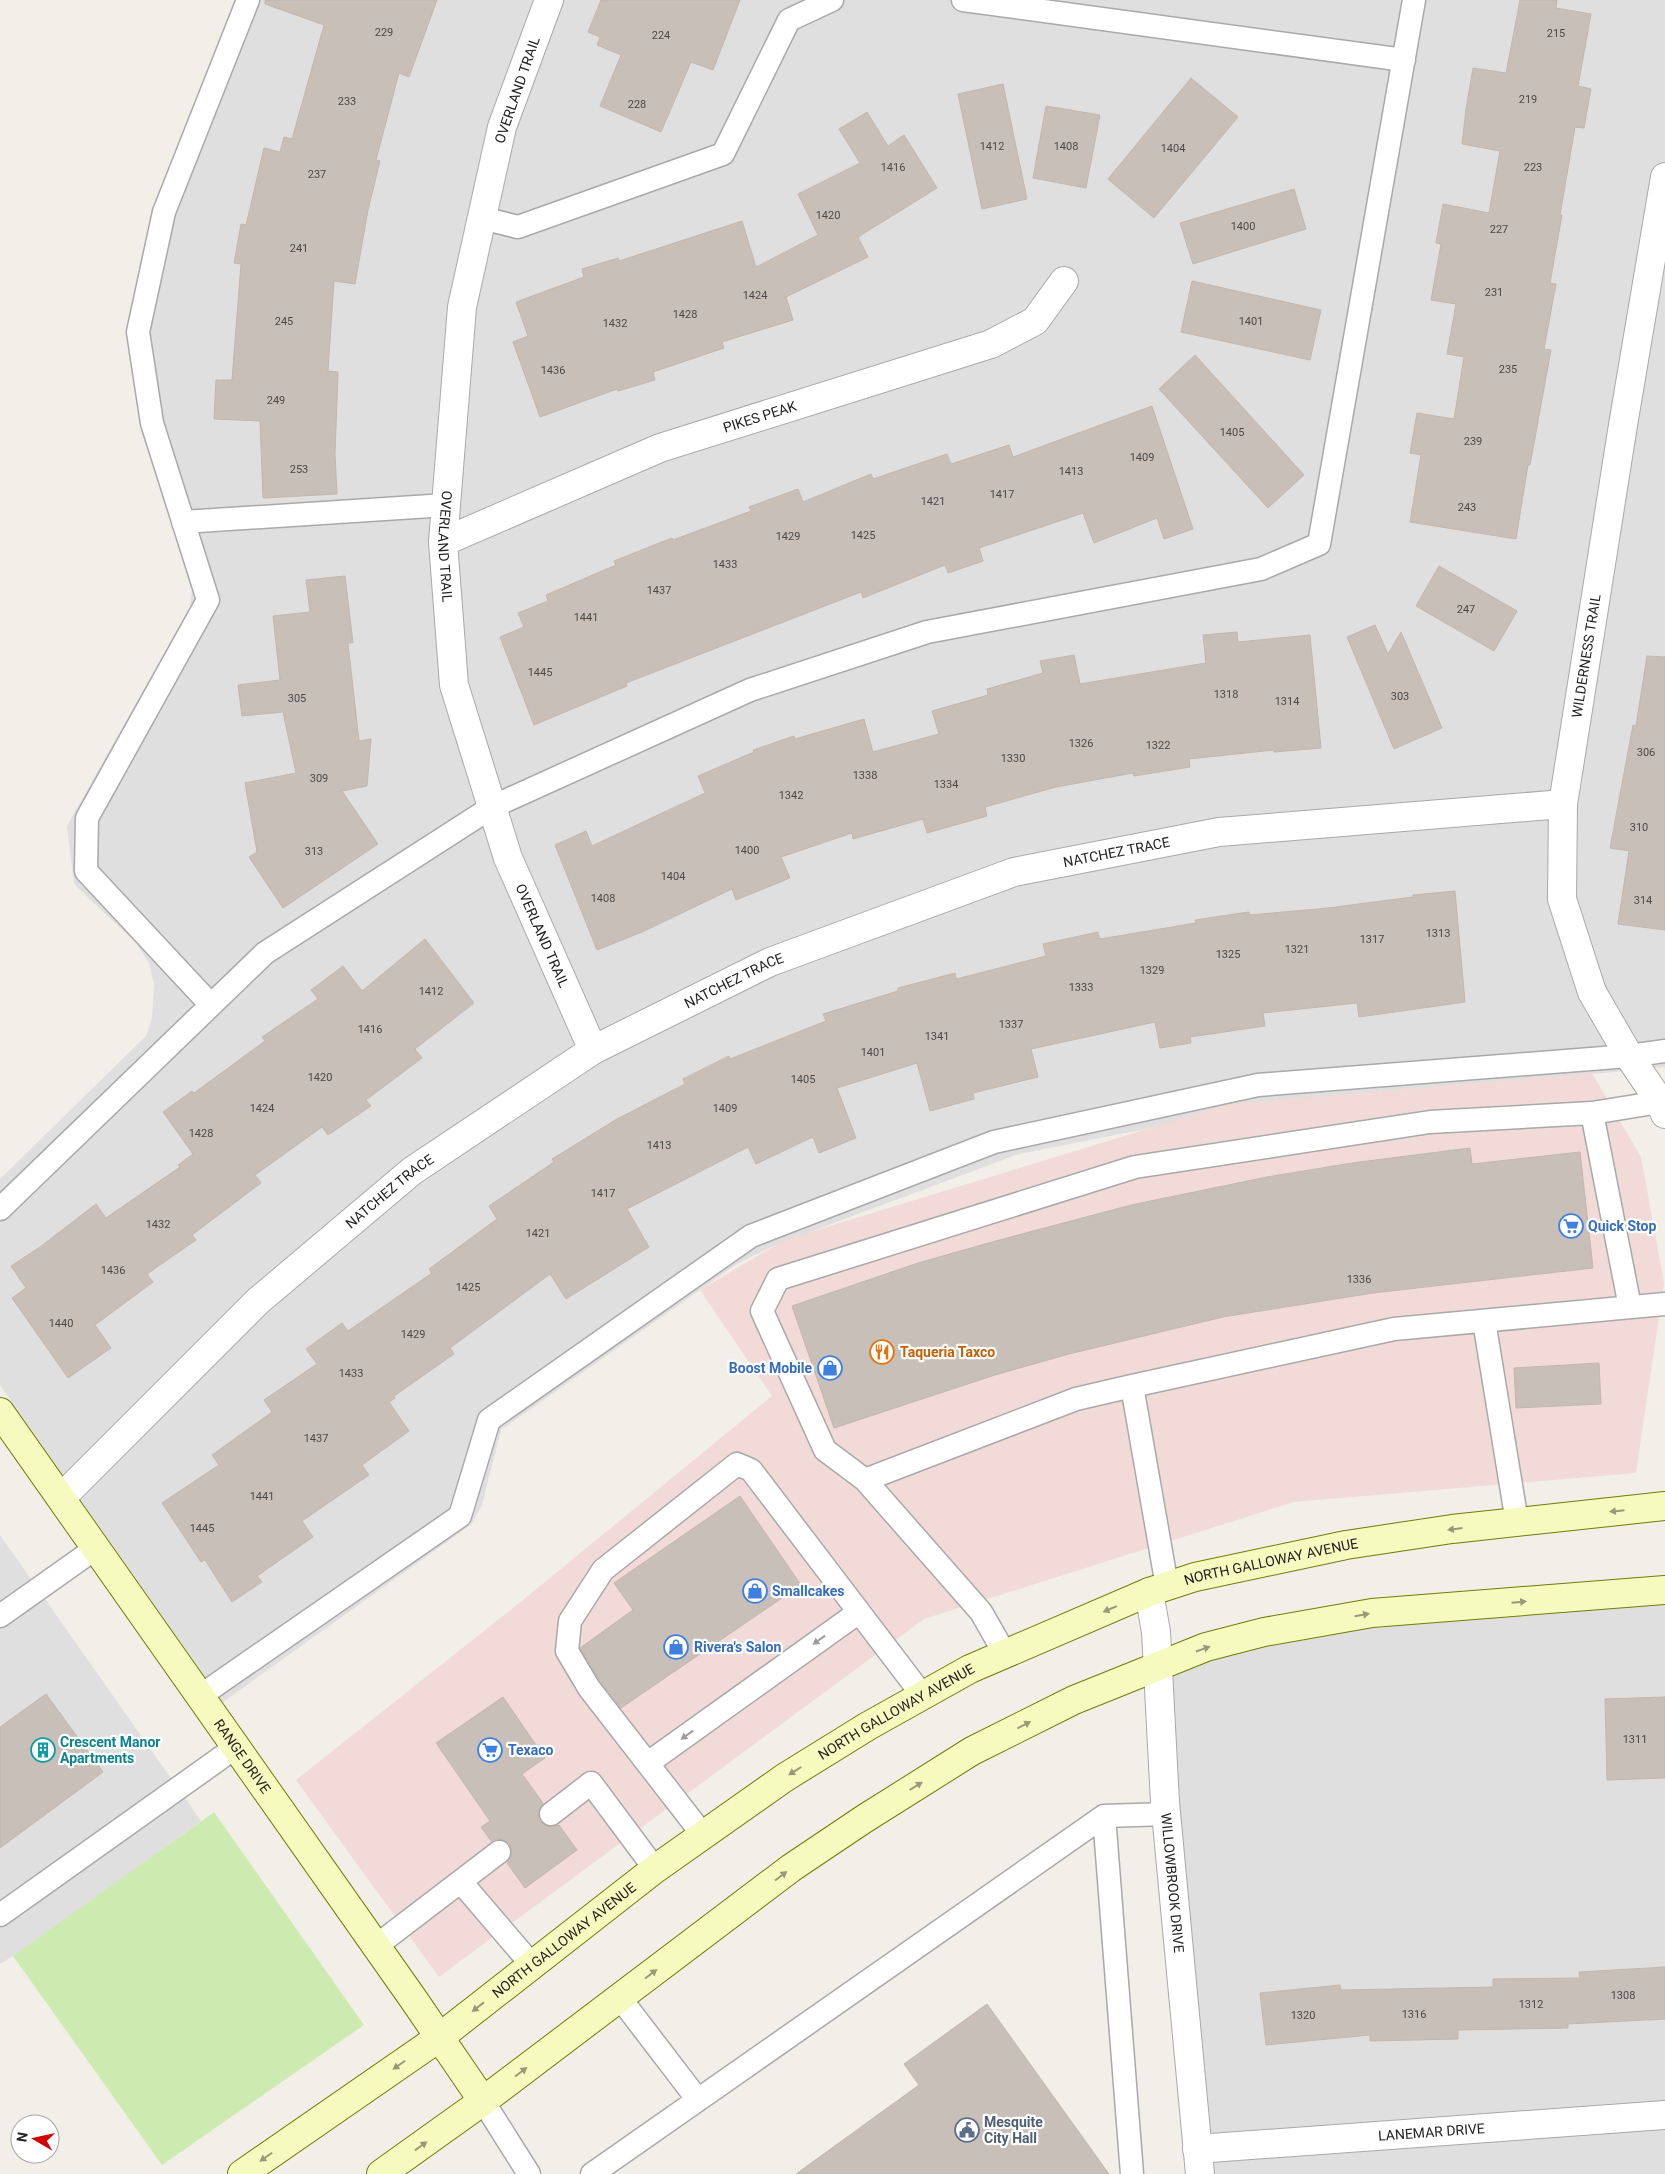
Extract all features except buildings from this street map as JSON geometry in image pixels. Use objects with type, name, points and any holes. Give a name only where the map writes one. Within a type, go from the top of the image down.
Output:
[{"type":"main road","name":"RANGE DRIVE","points":[[4,1424],[61,1498],[483,2101]]},
{"type":"main road","name":"NORTH GALLOWAY AVENUE","points":[[242,2174],[440,2037],[655,1869],[784,1778],[868,1726],[970,1669],[1158,1589],[1195,1577],[1346,1546],[1518,1522],[1665,1506]]},
{"type":"main road","points":[[382,2174],[483,2101],[791,1868],[864,1819],[972,1751],[1074,1700],[1206,1647],[1264,1632],[1372,1613],[1665,1589]]},
{"type":"street","name":"OVERLAND TRAIL","points":[[549,0],[502,127],[462,307],[443,542],[454,686],[508,858],[593,1050]]},
{"type":"street","name":"WILDERNESS TRAIL","points":[[1662,1108],[1592,992],[1562,899],[1563,804],[1623,425],[1665,177]]},
{"type":"street","name":"PIKES PEAK","points":[[443,542],[660,448],[991,344],[1034,321],[1064,281]]},
{"type":"street","name":"NATCHEZ TRACE","points":[[61,1498],[258,1301],[412,1171],[593,1050],[770,962],[1014,872],[1219,832],[1563,804]]},
{"type":"street","name":"WILLOWBROOK DRIVE","points":[[1158,1589],[1156,1632],[1167,1814],[1199,2161]]},
{"type":"street","name":"LANEMAR DRIVE","points":[[1199,2161],[1665,2115]]},
{"type":"lane","points":[[211,1006],[86,871],[87,818],[208,600],[152,423],[138,332],[164,212],[248,0]]},
{"type":"lane","points":[[482,218],[518,227],[724,154],[789,20],[832,0]]},
{"type":"lane","points":[[963,0],[1404,60]]},
{"type":"lane","points":[[0,1209],[265,953],[492,806],[750,690],[927,632],[1261,569],[1319,544],[1414,0]]},
{"type":"lane","points":[[183,522],[446,505]]},
{"type":"lane","points":[[200,1696],[460,1516],[489,1420],[751,1236],[994,1142],[1258,1085],[1629,1056],[1665,1051]]},
{"type":"lane","points":[[1005,1654],[981,1612],[865,1480],[825,1450],[762,1311],[778,1280],[1135,1167],[1430,1122],[1662,1108]]},
{"type":"lane","points":[[1592,1113],[1630,1307]]},
{"type":"lane","points":[[865,1480],[1076,1399],[1132,1386],[1394,1329],[1665,1304]]},
{"type":"lane","points":[[1484,1321],[1518,1522]]},
{"type":"lane","points":[[1132,1386],[1158,1589]]},
{"type":"lane","points":[[703,1835],[589,1688],[568,1651],[570,1621],[603,1570],[737,1464],[751,1470],[923,1696]]},
{"type":"lane","points":[[0,1616],[96,1548]]},
{"type":"lane","points":[[648,1763],[859,1612]]},
{"type":"lane","points":[[0,1915],[236,1747]]},
{"type":"lane","points":[[551,1814],[591,1784],[655,1869]]},
{"type":"lane","points":[[592,2174],[1104,1816],[1167,1814]]},
{"type":"lane","points":[[1104,1816],[1132,2174]]},
{"type":"lane","points":[[376,1946],[499,1852]]},
{"type":"lane","points":[[461,1882],[532,1965]]},
{"type":"lane","points":[[620,1998],[698,2100]]},
{"type":"lane","points":[[483,2101],[529,2174]]},
{"type":"shaded area","points":[[237,0],[1665,0],[1665,1067],[1314,1101],[1217,1115],[1019,1154],[775,1245],[737,1264],[501,1430],[482,1505],[472,1524],[223,1702],[0,1385],[0,1179],[146,1036],[152,1018],[154,985],[149,963],[136,943],[74,884],[67,826],[190,607],[193,582],[142,434],[128,331]]},
{"type":"shaded area","points":[[1592,1073],[1641,1157],[1664,1283],[1636,1473],[1294,1502],[924,1619],[439,1977],[296,1780],[523,1600],[772,1396],[700,1290],[784,1240],[1229,1104]]},
{"type":"shaded area","name":"Crescent Manor Apartments","points":[[0,1535],[201,1821],[29,1946],[0,1964]]},
{"type":"shaded area","points":[[1665,1592],[1665,2174],[1200,2174],[1158,1666],[1264,1632]]},
{"type":"green space","points":[[214,1812],[364,2025],[162,2165],[13,1956]]},
{"type":"place","name":"Quick Stop","points":[[1571,1226]]},
{"type":"place","name":"Taqueria Taxco","points":[[882,1352]]},
{"type":"place","name":"Boost Mobile","points":[[830,1368]]},
{"type":"place","name":"Smallcakes","points":[[755,1591]]},
{"type":"place","name":"Rivera's Salon","points":[[676,1647]]},
{"type":"place","name":"Crescent Manor Apartments","points":[[43,1750]]},
{"type":"place","name":"Texaco","points":[[490,1750]]},
{"type":"place","name":"Mesquite City Hall","points":[[967,2130]]}]
